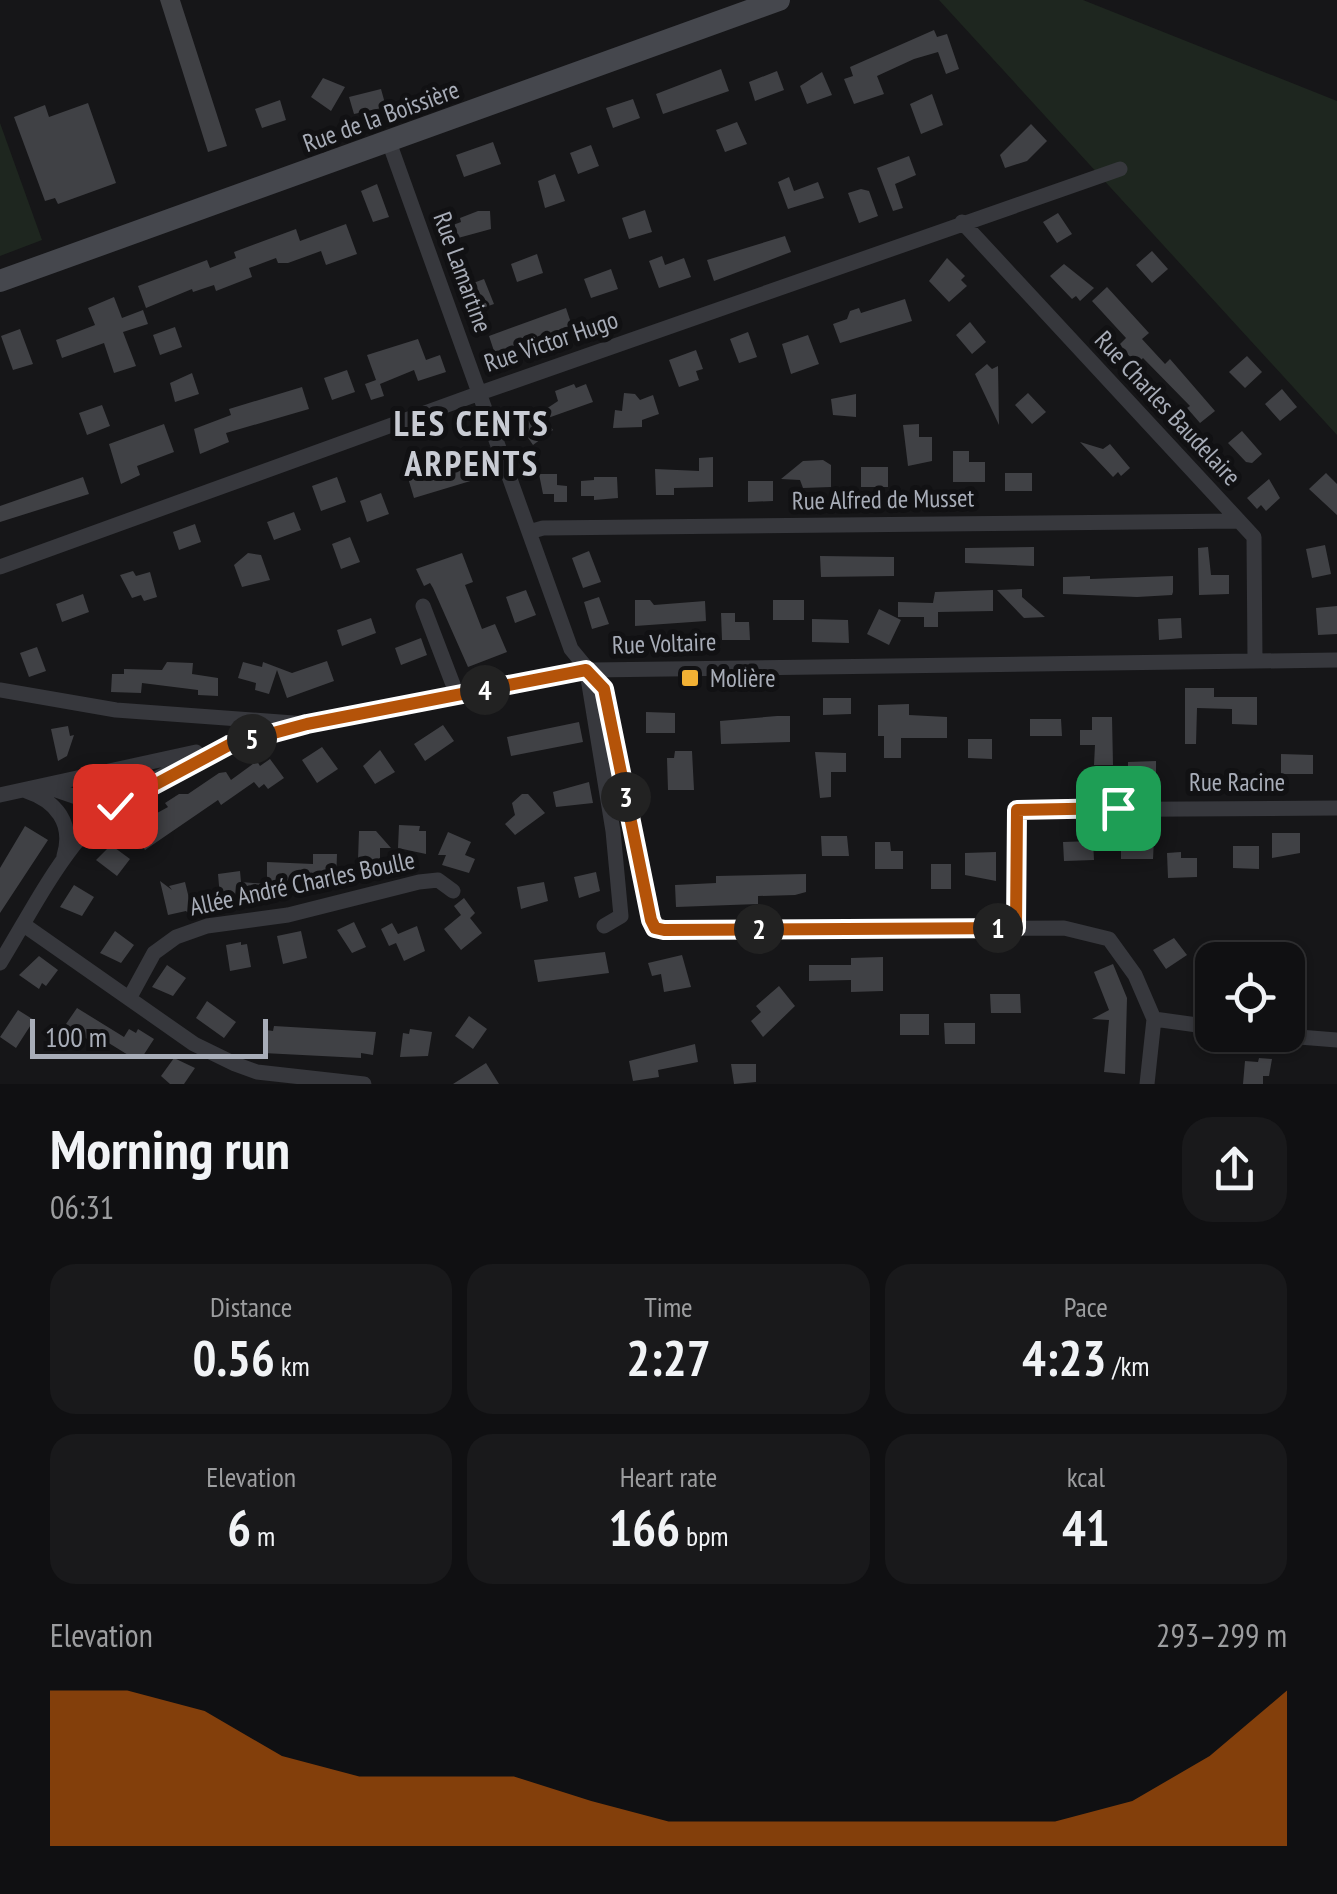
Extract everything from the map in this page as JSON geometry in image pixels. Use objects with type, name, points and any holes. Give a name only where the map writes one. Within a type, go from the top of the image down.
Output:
[{"type":"main road","name":"Rue de la Boissière","points":[[0,282],[780,0]]},
{"type":"street","name":"Rue Lamartine","points":[[389,142],[571,648],[586,670],[604,729]]},
{"type":"street","name":"Rue Victor Hugo","points":[[0,566],[480,392],[1120,169]]},
{"type":"street","name":"Rue Charles Baudelaire","points":[[962,222],[1254,537],[1256,660]]},
{"type":"street","name":"Rue Alfred de Musset","points":[[529,532],[542,528],[1239,521]]},
{"type":"street","points":[[423,606],[457,695]]},
{"type":"street","name":"Rue Voltaire","points":[[0,690],[116,710],[307,724],[586,670],[1337,660]]},
{"type":"street","points":[[0,795],[307,724]]},
{"type":"street","points":[[604,729],[621,916],[604,926]]},
{"type":"street","points":[[604,729],[655,928],[1064,928],[1109,939],[1136,975],[1154,1019],[1147,1084]]},
{"type":"street","points":[[0,963],[74,844],[113,808],[229,745]]},
{"type":"street","points":[[92,776],[111,792],[113,808]]},
{"type":"street","points":[[46,786],[113,808]]},
{"type":"street","points":[[22,790],[48,798],[58,809],[68,843],[56,872]]},
{"type":"street","name":"Rue Racine","points":[[1016,928],[1017,810],[1337,808]]},
{"type":"street","name":"Allée André Charles Boulle","points":[[130,997],[154,952],[176,937],[208,926],[288,915],[419,882],[438,880],[453,890]]},
{"type":"street","points":[[24,925],[194,1044],[256,1072],[364,1084]]},
{"type":"street","points":[[1154,1019],[1195,1025]]},
{"type":"street","points":[[1305,1037],[1337,1040]]},
{"type":"shaded area","points":[[939,0],[1083,0],[1337,101],[1337,435]]},
{"type":"shaded area","points":[[0,123],[42,240],[0,256]]},
{"type":"building","points":[[160,0],[180,0],[227,146],[208,152]]},
{"type":"building","points":[[934,30],[937,37],[947,34],[959,69],[946,74],[938,52],[914,59],[877,76],[884,94],[854,104],[844,79],[853,76],[850,67]]},
{"type":"building","points":[[721,69],[729,91],[663,114],[656,94]]},
{"type":"building","points":[[777,71],[784,90],[755,101],[749,82]]},
{"type":"building","points":[[822,72],[832,95],[807,104],[800,86]]},
{"type":"building","points":[[323,78],[345,87],[331,111],[311,97]]},
{"type":"building","points":[[381,89],[386,107],[354,114],[349,97]]},
{"type":"building","points":[[932,94],[943,125],[921,134],[910,104]]},
{"type":"building","points":[[633,99],[640,118],[613,128],[606,108]]},
{"type":"building","points":[[280,100],[286,120],[262,128],[255,109]]},
{"type":"building","points":[[88,103],[116,183],[58,204],[55,198],[45,201],[14,117],[45,105],[49,117]]},
{"type":"building","points":[[737,122],[747,144],[725,152],[716,130]]},
{"type":"building","points":[[1031,124],[1047,141],[1027,161],[1005,168],[1000,155]]},
{"type":"building","points":[[493,142],[501,164],[464,177],[456,155]]},
{"type":"building","points":[[591,145],[599,166],[578,174],[570,153]]},
{"type":"building","points":[[909,156],[916,175],[895,184],[903,208],[893,211],[877,168]]},
{"type":"building","points":[[555,174],[565,201],[545,208],[538,181]]},
{"type":"building","points":[[789,177],[794,191],[818,182],[824,198],[788,209],[778,182]]},
{"type":"building","points":[[377,184],[389,217],[373,222],[361,191]]},
{"type":"building","points":[[869,191],[878,216],[859,223],[848,193]]},
{"type":"building","points":[[645,210],[652,232],[629,239],[622,218]]},
{"type":"building","points":[[478,211],[490,211],[491,229],[458,238],[453,225]]},
{"type":"building","points":[[1058,213],[1072,234],[1057,243],[1043,222]]},
{"type":"building","points":[[346,224],[357,254],[326,265],[321,251],[288,263],[278,263],[276,258],[249,268],[252,277],[216,291],[214,285],[193,292],[192,289],[146,308],[138,286],[207,260],[210,268],[236,258],[234,252],[296,229],[300,241]]},
{"type":"building","points":[[785,236],[791,252],[714,281],[707,260]]},
{"type":"building","points":[[1152,251],[1168,269],[1152,283],[1136,265]]},
{"type":"building","points":[[537,254],[543,273],[517,282],[511,264]]},
{"type":"building","points":[[662,256],[665,265],[684,258],[691,277],[659,288],[649,261]]},
{"type":"building","points":[[947,258],[965,276],[961,280],[967,286],[949,302],[929,281]]},
{"type":"building","points":[[1064,264],[1094,288],[1080,301],[1076,296],[1072,299],[1050,276]]},
{"type":"building","points":[[611,269],[618,289],[591,298],[584,279]]},
{"type":"building","points":[[484,279],[494,304],[474,311],[468,285]]},
{"type":"building","points":[[1107,287],[1149,333],[1142,339],[1165,364],[1170,359],[1215,411],[1200,423],[1187,408],[1190,406],[1143,358],[1137,364],[1119,345],[1126,338],[1092,301]]},
{"type":"building","points":[[114,297],[122,318],[143,310],[148,324],[123,332],[136,366],[114,373],[104,343],[62,358],[56,340],[95,325],[88,308]]},
{"type":"building","points":[[905,299],[912,321],[840,343],[833,324],[847,319],[850,311],[859,308],[861,313]]},
{"type":"building","points":[[566,308],[573,329],[496,357],[489,336]]},
{"type":"building","points":[[970,322],[986,342],[972,354],[956,335]]},
{"type":"building","points":[[175,327],[182,347],[160,355],[153,335]]},
{"type":"building","points":[[20,329],[33,364],[13,370],[1,336]]},
{"type":"building","points":[[748,332],[757,357],[739,363],[730,339]]},
{"type":"building","points":[[808,335],[819,364],[791,374],[782,344]]},
{"type":"building","points":[[418,339],[426,360],[440,355],[446,372],[418,381],[414,370],[380,384],[384,396],[371,400],[365,384],[376,380],[367,355]]},
{"type":"building","points":[[696,350],[703,369],[696,371],[699,380],[679,387],[669,360]]},
{"type":"building","points":[[1247,356],[1262,372],[1245,388],[1229,372]]},
{"type":"building","points":[[987,364],[992,369],[998,366],[999,425],[975,374]]},
{"type":"building","points":[[347,370],[355,392],[332,400],[324,378]]},
{"type":"building","points":[[192,373],[199,394],[175,402],[170,383]]},
{"type":"building","points":[[574,384],[576,388],[586,384],[593,402],[545,419],[553,430],[533,445],[524,432],[529,429],[525,423],[558,401],[555,391]]},
{"type":"building","points":[[302,387],[309,409],[226,433],[229,442],[200,454],[194,429],[231,415],[229,409]]},
{"type":"building","points":[[1282,389],[1297,407],[1280,421],[1265,404]]},
{"type":"building","points":[[624,393],[635,394],[640,400],[653,395],[659,414],[642,420],[642,427],[613,428],[615,410],[622,411]]},
{"type":"building","points":[[1028,393],[1046,412],[1032,424],[1015,405]]},
{"type":"building","points":[[856,394],[856,417],[833,415],[831,399]]},
{"type":"building","points":[[102,405],[110,426],[87,435],[79,413]]},
{"type":"building","points":[[164,424],[174,452],[137,466],[140,475],[121,484],[109,444]]},
{"type":"building","points":[[919,424],[919,437],[932,437],[932,461],[908,466],[903,425]]},
{"type":"building","points":[[1242,431],[1262,454],[1252,463],[1246,462],[1228,443]]},
{"type":"building","points":[[1080,442],[1103,449],[1110,444],[1130,468],[1113,477]]},
{"type":"building","points":[[953,451],[969,451],[969,462],[985,462],[985,482],[953,482]]},
{"type":"building","points":[[454,457],[464,463],[480,457],[487,476],[414,498],[408,478],[446,467]]},
{"type":"building","points":[[713,457],[713,487],[674,488],[674,495],[656,495],[655,469],[699,471],[699,458]]},
{"type":"building","points":[[823,460],[831,465],[831,487],[803,488],[800,480],[781,479],[803,461]]},
{"type":"building","points":[[861,467],[888,467],[888,487],[861,487]]},
{"type":"building","points":[[1005,473],[1032,473],[1032,491],[1005,491]]},
{"type":"building","points":[[1326,473],[1337,484],[1337,515],[1309,489]]},
{"type":"building","points":[[539,474],[557,474],[557,485],[567,486],[567,502],[554,502],[554,494],[543,494]]},
{"type":"building","points":[[83,477],[89,494],[0,522],[0,506]]},
{"type":"building","points":[[337,477],[346,502],[321,511],[312,486]]},
{"type":"building","points":[[617,477],[618,498],[594,500],[594,496],[581,496],[581,481]]},
{"type":"building","points":[[1269,479],[1280,498],[1266,511],[1261,505],[1257,509],[1247,498]]},
{"type":"building","points":[[748,481],[773,481],[773,501],[748,502]]},
{"type":"building","points":[[381,493],[389,514],[367,522],[360,501]]},
{"type":"building","points":[[294,512],[301,530],[274,540],[267,522]]},
{"type":"building","points":[[195,524],[201,542],[179,550],[173,532]]},
{"type":"building","points":[[350,537],[360,562],[341,569],[332,544]]},
{"type":"building","points":[[1325,545],[1331,574],[1312,578],[1306,549]]},
{"type":"building","points":[[1034,547],[1034,566],[965,563],[965,548]]},
{"type":"building","points":[[1208,547],[1211,575],[1229,575],[1229,594],[1199,595],[1198,548]]},
{"type":"building","points":[[589,551],[601,582],[583,588],[572,558]]},
{"type":"building","points":[[248,553],[261,555],[270,580],[242,587],[234,565]]},
{"type":"building","points":[[462,553],[473,582],[465,585],[482,629],[495,624],[507,652],[468,667],[433,588],[430,583],[424,586],[416,569]]},
{"type":"building","points":[[820,556],[894,557],[894,576],[821,577]]},
{"type":"building","points":[[133,571],[136,576],[150,572],[157,597],[144,601],[141,595],[132,598],[120,575]]},
{"type":"building","points":[[1173,576],[1173,592],[1137,597],[1063,594],[1063,577]]},
{"type":"building","points":[[1022,589],[1022,597],[1045,617],[1024,618],[997,590]]},
{"type":"building","points":[[526,590],[536,615],[515,623],[506,597]]},
{"type":"building","points":[[993,590],[993,611],[938,612],[938,627],[924,627],[924,617],[898,617],[898,602],[933,603],[935,592]]},
{"type":"building","points":[[83,594],[89,612],[62,622],[56,604]]},
{"type":"building","points":[[599,597],[609,624],[592,629],[584,602]]},
{"type":"building","points":[[635,600],[650,600],[654,605],[705,601],[706,621],[635,626]]},
{"type":"building","points":[[773,600],[804,600],[804,620],[773,620]]},
{"type":"building","points":[[1337,606],[1337,634],[1318,635],[1316,608]]},
{"type":"building","points":[[879,609],[901,620],[889,645],[867,634]]},
{"type":"building","points":[[721,613],[735,613],[735,622],[749,622],[750,640],[722,640]]},
{"type":"building","points":[[371,618],[376,633],[342,646],[337,630]]},
{"type":"building","points":[[1181,618],[1182,638],[1159,640],[1158,619]]},
{"type":"building","points":[[812,619],[848,620],[849,643],[812,642]]},
{"type":"building","points":[[421,638],[427,655],[401,665],[395,648]]},
{"type":"building","points":[[37,647],[46,671],[29,677],[20,653]]},
{"type":"building","points":[[327,661],[334,681],[287,698],[277,670],[269,694],[255,690],[256,683],[238,678],[243,662],[262,667],[263,662],[292,673]]},
{"type":"building","points":[[167,662],[193,663],[192,674],[218,678],[218,696],[142,683],[141,693],[111,692],[112,674],[124,674],[124,669],[162,670]]},
{"type":"building","points":[[1185,688],[1214,688],[1214,697],[1257,697],[1257,725],[1232,724],[1232,709],[1197,708],[1196,744],[1185,744]]},
{"type":"building","points":[[823,698],[851,698],[851,714],[823,715]]},
{"type":"building","points":[[909,704],[909,715],[947,717],[947,738],[901,738],[901,758],[884,758],[884,736],[878,736],[878,705]]},
{"type":"building","points":[[646,712],[675,713],[675,733],[646,733]]},
{"type":"building","points":[[790,716],[790,742],[721,744],[720,721]]},
{"type":"building","points":[[1092,717],[1112,717],[1113,765],[1094,765],[1095,745],[1080,745],[1080,730],[1092,730]]},
{"type":"building","points":[[1030,719],[1061,719],[1062,736],[1030,736]]},
{"type":"building","points":[[579,722],[583,742],[511,756],[507,737]]},
{"type":"building","points":[[443,725],[454,741],[425,761],[414,744]]},
{"type":"building","points":[[68,726],[70,736],[74,735],[67,756],[58,761],[51,729]]},
{"type":"building","points":[[968,739],[992,739],[992,759],[968,758]]},
{"type":"building","points":[[322,747],[338,769],[317,783],[302,760]]},
{"type":"building","points":[[380,750],[395,772],[375,784],[363,766]]},
{"type":"building","points":[[675,751],[692,751],[694,790],[668,790],[667,758],[674,758]]},
{"type":"building","points":[[815,752],[846,753],[846,772],[831,772],[831,797],[820,798]]},
{"type":"building","points":[[1281,754],[1313,755],[1313,774],[1281,774]]},
{"type":"building","points":[[270,759],[284,778],[268,789],[264,784],[259,788],[254,782],[221,805],[218,800],[145,850],[130,828],[168,807],[165,803],[179,794],[188,794],[219,773],[226,772],[231,780],[257,761],[260,766]]},
{"type":"building","points":[[1156,761],[1156,780],[1128,781],[1128,762]]},
{"type":"building","points":[[589,782],[593,803],[556,807],[553,792]]},
{"type":"building","points":[[528,794],[545,813],[515,835],[505,824],[515,815],[512,803]]},
{"type":"building","points":[[1121,821],[1132,821],[1133,839],[1154,839],[1153,859],[1121,859]]},
{"type":"building","points":[[399,825],[420,826],[419,831],[426,831],[426,854],[398,848]]},
{"type":"building","points":[[25,826],[48,840],[0,913],[0,868]]},
{"type":"building","points":[[359,831],[376,831],[391,848],[380,848],[380,863],[358,860]]},
{"type":"building","points":[[448,832],[471,842],[465,855],[475,859],[469,873],[442,865],[446,855],[438,855]]},
{"type":"building","points":[[1272,833],[1300,833],[1300,853],[1272,858]]},
{"type":"building","points":[[821,836],[847,836],[849,856],[822,856]]},
{"type":"building","points":[[1093,841],[1094,860],[1064,861],[1063,842]]},
{"type":"building","points":[[875,842],[890,842],[891,851],[903,851],[903,869],[875,869]]},
{"type":"building","points":[[111,845],[130,859],[117,876],[96,860]]},
{"type":"building","points":[[1233,846],[1259,846],[1259,869],[1233,868]]},
{"type":"building","points":[[996,852],[996,881],[965,875],[965,853]]},
{"type":"building","points":[[1181,852],[1181,858],[1197,858],[1197,877],[1168,878],[1167,853]]},
{"type":"building","points":[[313,854],[337,854],[336,882],[284,882],[284,897],[220,897],[218,874],[240,871],[241,882],[267,884],[267,862],[313,864]]},
{"type":"building","points":[[931,864],[951,864],[951,889],[931,889]]},
{"type":"building","points":[[596,872],[600,891],[579,898],[574,877]]},
{"type":"building","points":[[806,874],[806,892],[795,895],[758,896],[758,904],[676,907],[675,885],[716,883],[716,876]]},
{"type":"building","points":[[160,881],[172,890],[169,886],[185,882],[194,919],[186,911],[168,915]]},
{"type":"building","points":[[544,882],[548,901],[521,909],[517,887]]},
{"type":"building","points":[[74,885],[94,897],[82,916],[60,907]]},
{"type":"building","points":[[464,898],[475,913],[470,918],[482,933],[461,950],[444,929],[461,915],[454,906]]},
{"type":"building","points":[[354,922],[366,947],[352,953],[337,930]]},
{"type":"building","points":[[392,923],[398,934],[417,926],[425,951],[404,961],[396,943],[389,946],[381,929]]},
{"type":"building","points":[[115,931],[134,945],[121,963],[100,953]]},
{"type":"building","points":[[301,931],[307,958],[283,964],[277,936]]},
{"type":"building","points":[[1174,938],[1187,955],[1166,969],[1153,950]]},
{"type":"building","points":[[247,944],[251,967],[230,971],[226,945]]},
{"type":"building","points":[[605,952],[609,973],[538,982],[534,960]]},
{"type":"building","points":[[682,955],[691,987],[664,992],[661,974],[652,976],[648,963]]},
{"type":"building","points":[[39,956],[58,970],[39,989],[19,975]]},
{"type":"building","points":[[883,957],[883,991],[851,992],[851,980],[809,981],[809,965],[851,965],[851,958]]},
{"type":"building","points":[[1113,964],[1127,998],[1125,1074],[1104,1072],[1109,1020],[1092,1019],[1109,1010],[1094,972]]},
{"type":"building","points":[[167,965],[186,978],[173,996],[152,987]]},
{"type":"building","points":[[779,986],[795,1006],[763,1037],[751,1021],[761,1012],[756,1006]]},
{"type":"building","points":[[990,994],[1020,994],[1021,1013],[991,1013]]},
{"type":"building","points":[[207,1001],[236,1022],[224,1038],[196,1018]]},
{"type":"building","points":[[77,1008],[124,1037],[129,1029],[136,1033],[138,1029],[154,1039],[141,1059],[99,1037],[94,1044],[66,1024]]},
{"type":"building","points":[[18,1010],[34,1020],[16,1048],[0,1037]]},
{"type":"building","points":[[900,1014],[929,1014],[929,1035],[900,1035]]},
{"type":"building","points":[[469,1016],[487,1029],[473,1049],[455,1036]]},
{"type":"building","points":[[944,1023],[975,1023],[975,1044],[945,1044]]},
{"type":"building","points":[[274,1026],[376,1032],[373,1055],[361,1053],[361,1058],[263,1053],[266,1030],[273,1031]]},
{"type":"building","points":[[410,1029],[432,1032],[428,1056],[400,1057],[403,1033],[409,1034]]},
{"type":"building","points":[[695,1044],[698,1062],[658,1070],[659,1077],[633,1081],[629,1061]]},
{"type":"building","points":[[174,1058],[195,1068],[184,1084],[170,1084],[161,1076]]},
{"type":"building","points":[[1259,1058],[1272,1059],[1269,1076],[1263,1076],[1263,1084],[1243,1084],[1245,1061],[1258,1062]]},
{"type":"building","points":[[486,1063],[499,1084],[453,1084]]},
{"type":"building","points":[[731,1064],[756,1064],[756,1082],[734,1084]]},
{"type":"place","name":"Molière","points":[[690,678]]},
{"type":"district","name":"LES CENTS ARPENTS","points":[[472,444]]},
{"type":"route","points":[[115,806],[189,763],[229,745],[307,724],[586,670],[604,689],[655,928],[1016,928],[1017,810],[1118,808]]}]
